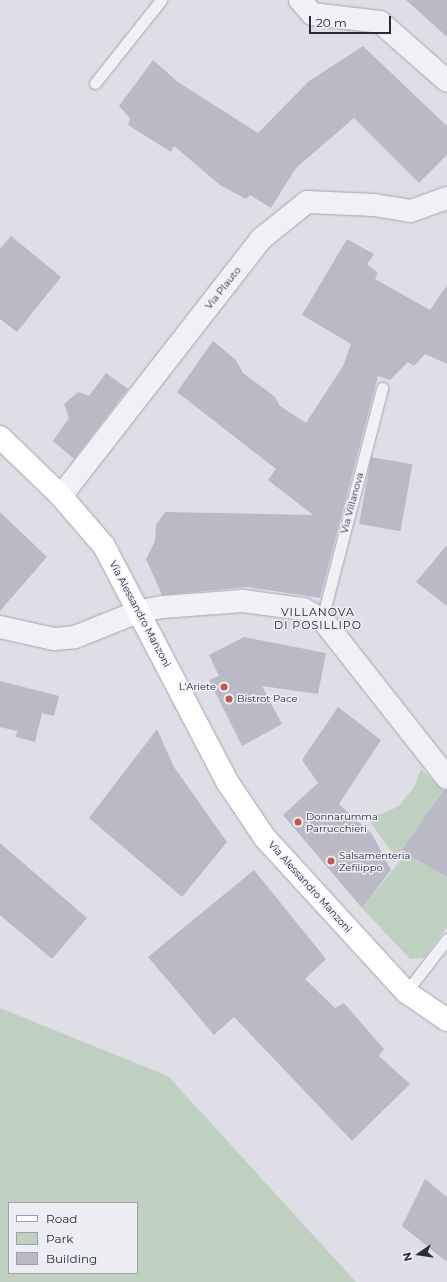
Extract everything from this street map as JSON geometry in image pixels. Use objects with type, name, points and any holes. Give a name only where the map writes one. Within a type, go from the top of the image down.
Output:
[{"type":"street","points":[[300,0],[312,14],[380,22],[447,80]]},
{"type":"street","name":"Via Plauto","points":[[61,496],[261,239],[307,202],[374,205],[411,211],[447,198]]},
{"type":"street","name":"Via Alessandro Manzoni","points":[[0,437],[61,496],[104,546],[140,610],[228,783],[266,838],[406,992],[447,1020]]},
{"type":"street","points":[[0,627],[54,639],[75,637],[140,610],[243,601],[303,609],[322,619],[447,778]]},
{"type":"lane","points":[[95,83],[161,0]]},
{"type":"lane","name":"Via Villanova","points":[[322,619],[382,388]]},
{"type":"lane","points":[[406,992],[447,939]]},
{"type":"green space","points":[[421,769],[443,790],[426,817],[447,851],[415,831],[401,851],[447,877],[447,927],[424,958],[410,959],[362,908],[399,862],[365,815],[382,814],[399,806],[414,787]]},
{"type":"green space","points":[[0,1008],[168,1076],[356,1282],[0,1282]]},
{"type":"building","points":[[406,0],[447,0],[447,37]]},
{"type":"building","points":[[363,46],[447,126],[447,155],[419,183],[354,118],[296,168],[271,208],[250,195],[246,199],[220,185],[174,146],[171,152],[128,125],[130,118],[119,106],[153,60],[178,82],[258,133],[309,81]]},
{"type":"building","points":[[11,236],[61,277],[17,332],[0,319],[0,249]]},
{"type":"building","points":[[347,239],[374,254],[367,264],[378,273],[375,279],[430,310],[447,285],[447,364],[425,354],[414,366],[408,362],[390,380],[378,376],[320,598],[248,587],[162,595],[146,559],[155,541],[156,525],[165,512],[313,515],[268,480],[276,469],[177,392],[213,341],[236,360],[243,373],[275,397],[280,406],[306,423],[343,366],[351,344],[302,315]]},
{"type":"building","points":[[106,373],[128,389],[74,459],[53,441],[69,418],[64,404],[78,392],[89,396]]},
{"type":"building","points":[[371,457],[412,464],[401,531],[359,524]]},
{"type":"building","points":[[0,512],[47,557],[0,611]]},
{"type":"building","points":[[447,545],[447,606],[416,582]]},
{"type":"building","points":[[244,637],[326,653],[318,694],[262,686],[282,724],[242,746],[209,680],[219,676],[209,655]]},
{"type":"building","points":[[0,681],[59,696],[54,716],[42,713],[35,742],[16,737],[17,731],[0,727]]},
{"type":"building","points":[[338,707],[381,740],[339,804],[372,834],[391,870],[362,908],[283,815],[318,783],[302,760]]},
{"type":"building","points":[[157,729],[174,767],[227,842],[182,897],[89,818]]},
{"type":"building","points":[[444,790],[447,790],[447,877],[401,851]]},
{"type":"building","points":[[0,843],[87,918],[52,959],[0,915]]},
{"type":"building","points":[[254,870],[326,959],[305,979],[335,1008],[344,1003],[384,1049],[379,1056],[410,1084],[352,1141],[234,1017],[214,1035],[148,957]]},
{"type":"building","points":[[425,1179],[447,1197],[447,1262],[402,1226]]},
{"type":"place","name":"L'Ariete","points":[[224,687]]},
{"type":"place","name":"Bistrot Pace","points":[[229,699]]},
{"type":"place","name":"Donnarumma Parrucchieri","points":[[298,822]]},
{"type":"place","name":"Salsamenteria Zefilippo","points":[[331,861]]},
{"type":"district","name":"VILLANOVA DI POSILLIPO","points":[[318,619]]}]
